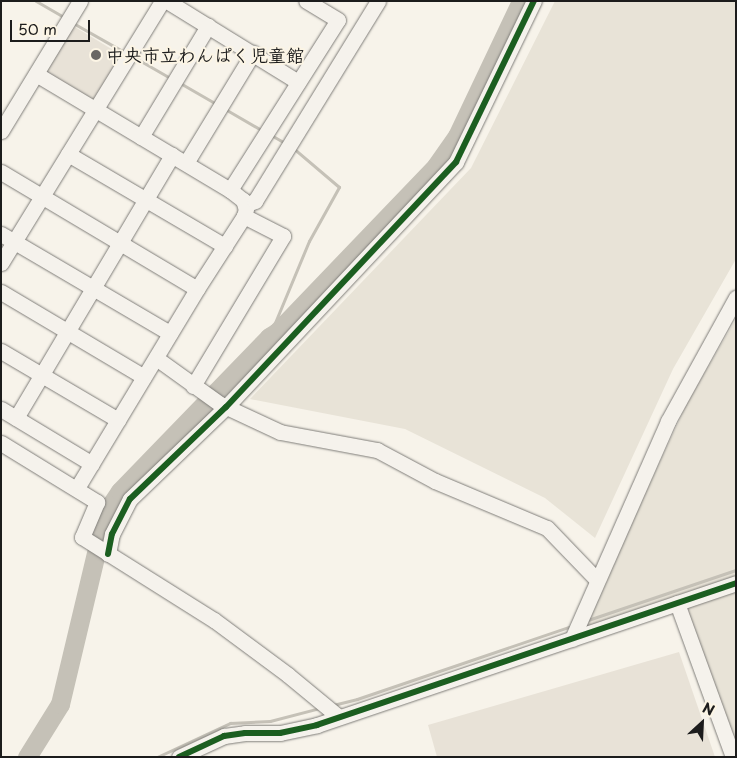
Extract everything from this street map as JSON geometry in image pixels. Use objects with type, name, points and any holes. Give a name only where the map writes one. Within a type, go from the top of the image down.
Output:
[{"type":"street","points":[[1,131],[80,1]]},
{"type":"street","points":[[1,263],[162,1]]},
{"type":"street","points":[[167,1],[298,82]]},
{"type":"street","points":[[230,190],[338,20],[306,1]]},
{"type":"street","points":[[77,488],[245,211],[255,201],[346,57],[378,1]]},
{"type":"street","points":[[101,550],[112,534],[130,499],[456,162],[534,1]]},
{"type":"street","points":[[141,137],[208,26]]},
{"type":"street","points":[[186,164],[253,53]]},
{"type":"street","points":[[36,74],[230,190],[244,200],[245,211]]},
{"type":"street","points":[[68,154],[225,246]]},
{"type":"street","points":[[16,418],[172,156]]},
{"type":"street","points":[[1,172],[197,289]]},
{"type":"street","points":[[199,391],[283,236],[245,211]]},
{"type":"street","points":[[1,234],[170,333]]},
{"type":"street","points":[[1,292],[144,377]]},
{"type":"street","points":[[572,639],[683,390],[736,298]]},
{"type":"street","points":[[1,351],[118,420]]},
{"type":"street","points":[[156,358],[199,391],[223,405],[280,432],[378,450],[435,481],[547,528],[597,580]]},
{"type":"street","points":[[1,409],[92,464]]},
{"type":"street","points":[[1,444],[77,488],[97,502],[82,537],[214,620],[288,675],[339,717]]},
{"type":"street","points":[[179,757],[224,736],[246,733],[280,733],[317,725],[736,583]]},
{"type":"street","points":[[677,603],[733,757]]},
{"type":"shaded area","points":[[555,1],[736,1],[736,259],[673,369],[595,538],[545,498],[405,429],[250,399],[471,168]]},
{"type":"shaded area","points":[[70,24],[121,55],[93,103],[41,72]]},
{"type":"shaded area","points":[[736,319],[736,577],[583,628],[688,401]]},
{"type":"shaded area","points":[[736,590],[736,750],[684,608]]},
{"type":"shaded area","points":[[679,652],[715,757],[437,757],[428,725]]},
{"type":"waterway","points":[[36,1],[66,18]]},
{"type":"waterway","points":[[27,757],[60,704],[104,519],[112,503],[120,491],[269,337],[277,332],[436,166],[457,136],[521,1]]},
{"type":"waterway","points":[[73,23],[124,52]]},
{"type":"waterway","points":[[132,56],[172,79]]},
{"type":"waterway","points":[[180,83],[218,105]]},
{"type":"waterway","points":[[225,109],[263,131]]},
{"type":"waterway","points":[[271,135],[285,143]]},
{"type":"waterway","points":[[269,337],[309,241],[339,187],[293,148]]},
{"type":"waterway","points":[[585,621],[736,570]]},
{"type":"waterway","points":[[333,705],[357,699],[572,626]]},
{"type":"waterway","points":[[157,757],[230,723],[270,721],[320,708]]},
{"type":"cycle path","points":[[108,554],[112,534],[130,499],[226,407],[456,162],[534,1]]},
{"type":"cycle path","points":[[179,757],[224,736],[245,733],[280,733],[317,725],[736,583]]},
{"type":"place","name":"中央市立わんぱく児童館","points":[[96,55]]}]
